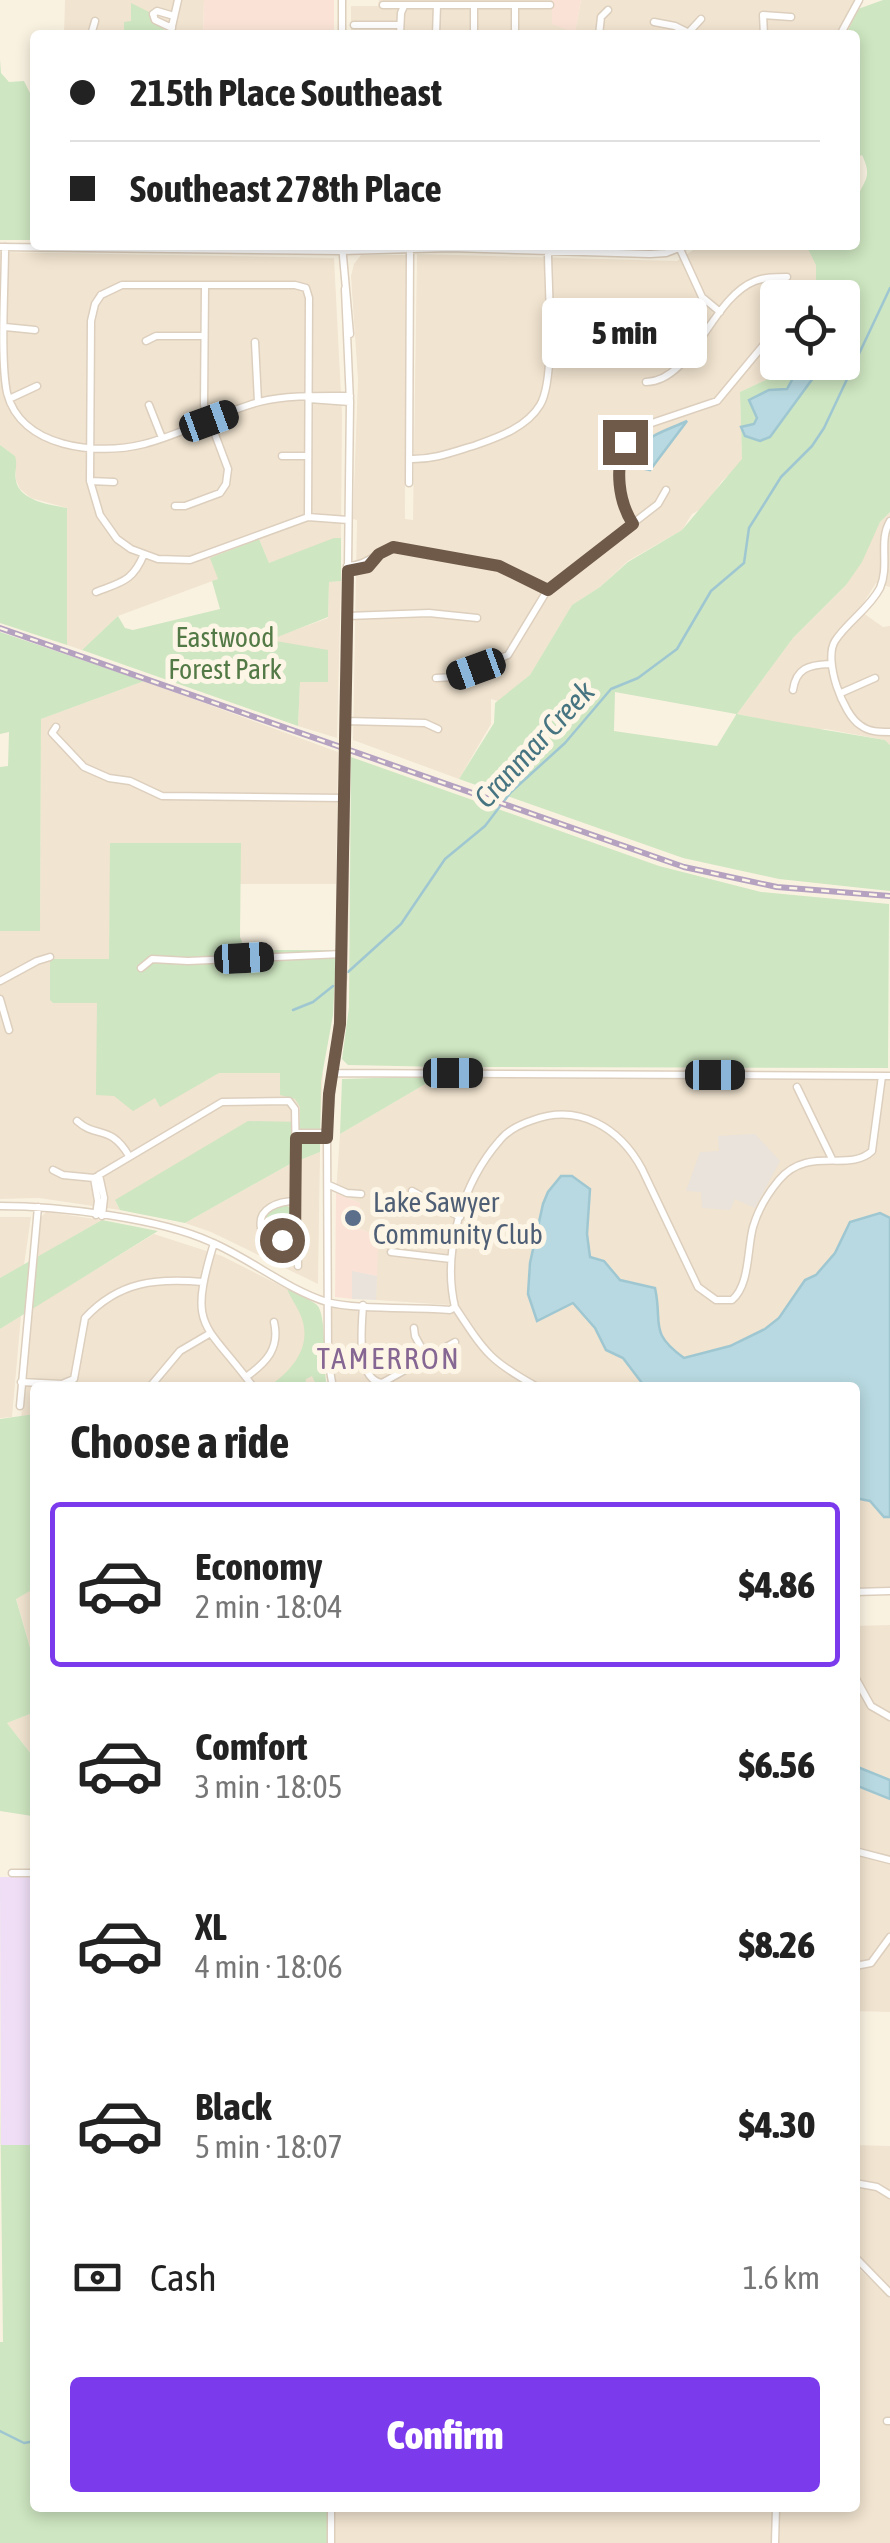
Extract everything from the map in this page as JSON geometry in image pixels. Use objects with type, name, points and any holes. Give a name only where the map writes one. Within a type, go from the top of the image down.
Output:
[{"type":"street","points":[[171,30],[178,0]]},
{"type":"street","points":[[342,0],[342,30]]},
{"type":"street","points":[[843,30],[859,0]]},
{"type":"street","points":[[382,5],[550,6]]},
{"type":"street","points":[[400,30],[405,6]]},
{"type":"street","points":[[436,30],[437,6]]},
{"type":"street","points":[[474,6],[474,30]]},
{"type":"street","points":[[515,30],[516,6]]},
{"type":"street","points":[[170,30],[153,14],[157,10],[174,16]]},
{"type":"street","points":[[600,30],[601,17],[608,10]]},
{"type":"street","points":[[764,30],[763,15],[792,17]]},
{"type":"street","points":[[693,30],[701,19]]},
{"type":"street","points":[[92,30],[95,21]]},
{"type":"street","points":[[654,22],[681,30]]},
{"type":"street","points":[[354,24],[400,25]]},
{"type":"street","points":[[30,247],[2,247],[5,379],[9,399],[20,417],[38,434],[64,444],[130,447],[258,402],[350,399]]},
{"type":"street","points":[[332,1382],[328,1359],[327,1136],[342,1002],[351,349],[342,250]]},
{"type":"street","points":[[409,483],[410,250]]},
{"type":"street","points":[[524,250],[650,250]]},
{"type":"street","points":[[685,250],[702,297],[720,312]]},
{"type":"street","points":[[409,459],[434,458],[489,440],[520,425],[539,408],[548,367],[548,252]]},
{"type":"street","points":[[646,382],[671,374],[736,293],[751,282],[787,277]]},
{"type":"street","points":[[308,517],[306,288],[122,286],[101,295],[91,321],[90,481],[95,505],[110,531],[132,549],[173,561],[190,560],[308,517],[348,520]]},
{"type":"street","points":[[174,506],[186,506],[220,492],[226,484],[228,469],[204,405],[204,286]]},
{"type":"street","points":[[94,288],[101,295]]},
{"type":"street","points":[[646,325],[662,324],[694,345]]},
{"type":"street","points":[[5,327],[36,330]]},
{"type":"street","points":[[146,341],[156,336],[204,336]]},
{"type":"street","points":[[255,342],[258,402]]},
{"type":"street","points":[[633,524],[620,497],[621,456],[630,436],[643,426],[717,400],[760,349]]},
{"type":"street","points":[[9,399],[37,386]]},
{"type":"street","points":[[150,405],[162,438]]},
{"type":"street","points":[[282,456],[308,456]]},
{"type":"street","points":[[90,481],[114,482]]},
{"type":"street","points":[[436,678],[454,677],[508,655],[548,590],[658,504],[666,490]]},
{"type":"street","points":[[890,521],[884,532],[887,564],[880,589],[836,639],[830,664],[850,715],[863,727],[890,732]]},
{"type":"street","points":[[348,569],[364,565],[393,547],[499,566],[548,590]]},
{"type":"street","points":[[96,592],[128,580],[137,572],[144,554]]},
{"type":"street","points":[[880,589],[890,592]]},
{"type":"street","points":[[347,616],[428,613],[478,618]]},
{"type":"street","points":[[794,690],[796,676],[803,670],[830,664]]},
{"type":"street","points":[[841,693],[875,678]]},
{"type":"street","points":[[346,721],[425,723],[438,729]]},
{"type":"street","points":[[56,728],[52,733],[55,740],[84,767],[162,796],[344,798]]},
{"type":"street","points":[[142,968],[152,959],[342,954]]},
{"type":"street","points":[[0,981],[50,957]]},
{"type":"street","points":[[0,999],[9,1030]]},
{"type":"street","points":[[332,1073],[886,1076],[874,1146],[866,1156],[855,1160],[814,1160],[800,1165],[787,1172],[768,1194],[754,1222],[739,1293],[732,1300],[710,1298],[698,1287],[642,1169],[620,1138],[586,1118],[547,1116],[519,1126],[500,1139],[474,1182],[460,1218],[451,1259],[455,1308],[488,1356],[528,1382]]},
{"type":"street","points":[[797,1087],[832,1159]]},
{"type":"street","points":[[53,1170],[63,1175],[97,1176],[229,1100],[291,1102],[295,1108],[298,1266]]},
{"type":"street","points":[[77,1120],[84,1127],[113,1135],[129,1156]]},
{"type":"street","points":[[296,1136],[327,1136]]},
{"type":"street","points":[[97,1176],[99,1216]]},
{"type":"street","points":[[328,1185],[361,1194]]},
{"type":"street","points":[[412,1192],[460,1218]]},
{"type":"street","points":[[295,1235],[282,1240],[264,1231],[259,1220],[263,1212],[281,1201],[296,1201]]},
{"type":"street","points":[[0,1206],[38,1207],[167,1228],[214,1243],[330,1302],[455,1308]]},
{"type":"street","points":[[20,1406],[38,1207]]},
{"type":"street","points":[[214,1243],[200,1301],[209,1334],[250,1382]]},
{"type":"street","points":[[391,1252],[451,1259]]},
{"type":"street","points":[[67,1382],[74,1379],[86,1318],[111,1298],[148,1280],[202,1282]]},
{"type":"street","points":[[305,1292],[318,1292],[329,1280]]},
{"type":"street","points":[[363,1304],[367,1374],[376,1382]]},
{"type":"street","points":[[246,1376],[275,1348],[278,1336],[274,1322]]},
{"type":"street","points":[[414,1328],[427,1358]]},
{"type":"street","points":[[153,1382],[180,1351],[209,1334]]},
{"type":"street","points":[[384,1382],[455,1342]]},
{"type":"street","points":[[21,1382],[30,1382]]},
{"type":"street","points":[[860,1592],[890,1591]]},
{"type":"street","points":[[860,1687],[871,1706],[889,1717]]},
{"type":"street","points":[[860,1853],[890,1860]]},
{"type":"street","points":[[12,1873],[30,1873]]},
{"type":"street","points":[[860,1965],[871,1963],[890,1937]]},
{"type":"street","points":[[860,2184],[890,2195]]},
{"type":"street","points":[[860,2263],[890,2292]]},
{"type":"street","points":[[330,2543],[331,2512]]},
{"type":"street","points":[[776,2512],[776,2543]]},
{"type":"shaded area","points":[[65,0],[204,0],[203,30],[64,30]]},
{"type":"shaded area","points":[[204,0],[334,0],[334,30],[203,30]]},
{"type":"shaded area","points":[[379,0],[552,0],[552,23],[570,30],[351,30],[351,6],[378,6]]},
{"type":"shaded area","points":[[552,0],[581,0],[576,30],[552,24]]},
{"type":"shaded area","points":[[581,0],[858,0],[858,30],[575,30]]},
{"type":"shaded area","points":[[693,250],[816,250],[816,280],[760,280],[760,380],[766,380],[740,392],[742,459],[738,467],[722,481],[703,508],[692,514],[682,530],[628,561],[600,587],[572,605],[530,675],[498,701],[491,699],[491,724],[459,779],[353,740],[357,520],[353,519],[358,380],[351,276],[361,255],[406,255],[405,519],[413,520],[417,254],[677,261]]},
{"type":"shaded area","points":[[0,252],[334,258],[342,414],[341,538],[269,563],[259,539],[211,558],[218,579],[118,616],[82,650],[67,645],[67,508],[31,498],[20,489],[15,456],[0,445]]},
{"type":"shaded area","points":[[890,512],[890,587],[876,583],[859,610],[883,627],[890,626],[890,745],[885,740],[737,714],[793,638],[846,585],[880,522]]},
{"type":"shaded area","points":[[341,581],[337,738],[298,726],[300,682],[268,640],[328,618],[329,582]]},
{"type":"shaded area","points":[[144,681],[338,752],[336,884],[240,884],[240,843],[111,843],[109,959],[51,959],[50,999],[53,1003],[97,1003],[160,1106],[219,1073],[323,1073],[320,1121],[115,1201],[120,1210],[39,1198],[0,1199],[0,931],[40,931],[41,719]]},
{"type":"shaded area","points":[[439,1076],[890,1078],[890,1218],[879,1213],[850,1222],[835,1253],[780,1318],[765,1329],[730,1346],[684,1358],[661,1335],[655,1319],[658,1300],[620,1280],[612,1268],[590,1257],[590,1189],[557,1185],[548,1192],[543,1204],[530,1263],[536,1320],[572,1303],[595,1328],[606,1350],[623,1358],[641,1382],[336,1382],[331,1361],[332,1308],[454,1313],[450,1305],[376,1300],[377,1236],[360,1229],[360,1203],[336,1193],[340,1134]]},
{"type":"shaded area","points":[[755,1134],[780,1161],[755,1208],[735,1199],[730,1210],[702,1208],[701,1192],[686,1191],[700,1152],[719,1151],[718,1136]]},
{"type":"shaded area","points":[[320,1152],[318,1284],[185,1223],[290,1164]]},
{"type":"shaded area","points":[[336,1193],[360,1203],[360,1229],[378,1236],[377,1276],[352,1272],[352,1299],[335,1297]]},
{"type":"shaded area","points":[[47,1212],[102,1220],[36,1258],[41,1217]]},
{"type":"shaded area","points":[[0,1217],[31,1217],[24,1265],[0,1278]]},
{"type":"shaded area","points":[[154,1234],[222,1256],[311,1301],[308,1353],[324,1382],[30,1382],[30,1418],[21,1419],[31,1309]]},
{"type":"shaded area","points":[[352,1271],[377,1276],[376,1300],[352,1299]]},
{"type":"shaded area","points":[[21,1316],[12,1417],[0,1418],[0,1329]]},
{"type":"shaded area","points":[[860,1499],[870,1501],[883,1517],[890,1517],[890,1589],[860,1593]]},
{"type":"shaded area","points":[[30,1591],[30,1647],[16,1598]]},
{"type":"shaded area","points":[[890,1625],[890,1780],[860,1768],[860,1626]]},
{"type":"shaded area","points":[[30,1714],[30,1753],[7,1723]]},
{"type":"shaded area","points":[[860,1787],[890,1799],[890,2012],[860,2011]]},
{"type":"shaded area","points":[[0,1877],[30,1877],[30,2145],[1,2146]]},
{"type":"shaded area","points":[[860,2145],[890,2146],[890,2288],[860,2258]]},
{"type":"shaded area","points":[[860,2270],[890,2298],[890,2543],[274,2543],[274,2512],[860,2512]]},
{"type":"green space","points":[[890,0],[890,512],[880,522],[862,562],[846,585],[793,638],[737,714],[885,740],[890,745],[890,891],[779,879],[683,858],[459,779],[494,723],[495,703],[530,675],[572,605],[628,562],[682,530],[742,459],[740,392],[766,380],[860,380],[860,280],[816,280],[816,265],[808,250],[860,250],[860,191],[867,170],[860,156],[860,30],[848,30],[858,9]],"holes":[[[615,692],[736,714],[717,746],[614,731]]]},
{"type":"green space","points":[[131,3],[149,12],[151,22],[164,30],[124,30],[124,22],[131,21]]},
{"type":"green space","points":[[0,59],[1,73],[9,82],[24,81],[30,93],[30,240],[0,240]]},
{"type":"green space","points":[[0,445],[15,456],[16,481],[23,493],[37,501],[67,508],[67,645],[0,623]]},
{"type":"green space","name":"Eastwood Forest Park","points":[[341,538],[341,581],[329,582],[328,617],[270,640],[328,650],[328,682],[300,682],[298,726],[82,650],[118,616],[125,628],[133,630],[220,609],[212,581],[218,579],[210,558],[259,539],[269,563]]},
{"type":"green space","points":[[0,632],[144,681],[41,719],[40,931],[0,931],[0,767],[8,766],[9,732],[0,734]]},
{"type":"green space","points":[[351,757],[659,866],[761,892],[889,904],[888,1068],[461,1067],[456,1062],[447,1067],[348,1065],[342,1059],[349,1007]]},
{"type":"green space","points":[[110,843],[241,843],[240,937],[245,950],[336,950],[333,1015],[321,1081],[320,1152],[290,1164],[185,1223],[120,1210],[115,1200],[248,1121],[300,1122],[300,1107],[295,1099],[280,1095],[280,1073],[219,1073],[160,1107],[155,1098],[133,1111],[114,1096],[96,1095],[97,1003],[53,1003],[50,959],[109,959]]},
{"type":"green space","points":[[439,1076],[340,1134],[342,1079]]},
{"type":"green space","points":[[283,1204],[293,1209],[293,1232],[282,1237],[264,1228],[263,1215]]},
{"type":"green space","points":[[102,1220],[158,1231],[0,1329],[0,1278]]},
{"type":"green space","points":[[287,1289],[320,1310],[327,1382],[315,1382],[312,1376],[306,1382],[274,1382],[291,1367],[301,1350],[302,1319]]},
{"type":"green space","points":[[30,1415],[30,1591],[16,1599],[30,1648],[30,1714],[7,1723],[30,1753],[30,1816],[0,1811],[0,1419]]},
{"type":"green space","points":[[0,2087],[1,2145],[30,2145],[30,2512],[334,2512],[332,2543],[0,2543]]},
{"type":"water","points":[[792,380],[812,380],[770,437],[760,441],[745,436],[741,427],[754,424],[757,418],[749,400],[769,390],[787,389]]},
{"type":"water","points":[[687,421],[650,470],[632,466],[634,456],[645,442]]},
{"type":"water","points":[[561,1176],[572,1176],[590,1189],[590,1257],[604,1261],[620,1280],[655,1288],[661,1334],[684,1358],[730,1346],[765,1329],[779,1318],[805,1280],[816,1275],[835,1253],[850,1222],[880,1213],[890,1218],[890,1517],[884,1517],[870,1501],[860,1499],[860,1382],[641,1382],[623,1358],[606,1350],[595,1328],[573,1303],[537,1321],[528,1294],[530,1263],[548,1192]]},
{"type":"water","points":[[860,1768],[890,1780],[890,1799],[860,1787]]},
{"type":"waterway","name":"Cranmar Creek","points":[[348,972],[401,924],[445,859],[485,826],[511,792],[565,743],[611,689],[638,678],[677,649],[711,591],[744,563],[749,528],[781,477],[824,428],[890,288]]},
{"type":"waterway","name":"Cranmar Creek","points":[[293,1010],[313,1002],[333,986]]},
{"type":"waterway","points":[[0,2431],[24,2443],[30,2442]]},
{"type":"railway","points":[[0,628],[684,867],[777,887],[890,896]]},
{"type":"place","name":"Lake Sawyer Community Club","points":[[353,1218]]},
{"type":"district","name":"TAMERRON","points":[[389,1358]]},
{"type":"route","points":[[282,1240],[295,1235],[296,1138],[327,1138],[340,1024],[348,571],[368,567],[379,554],[393,547],[511,569],[548,590],[633,524],[620,497],[625,442]]}]
